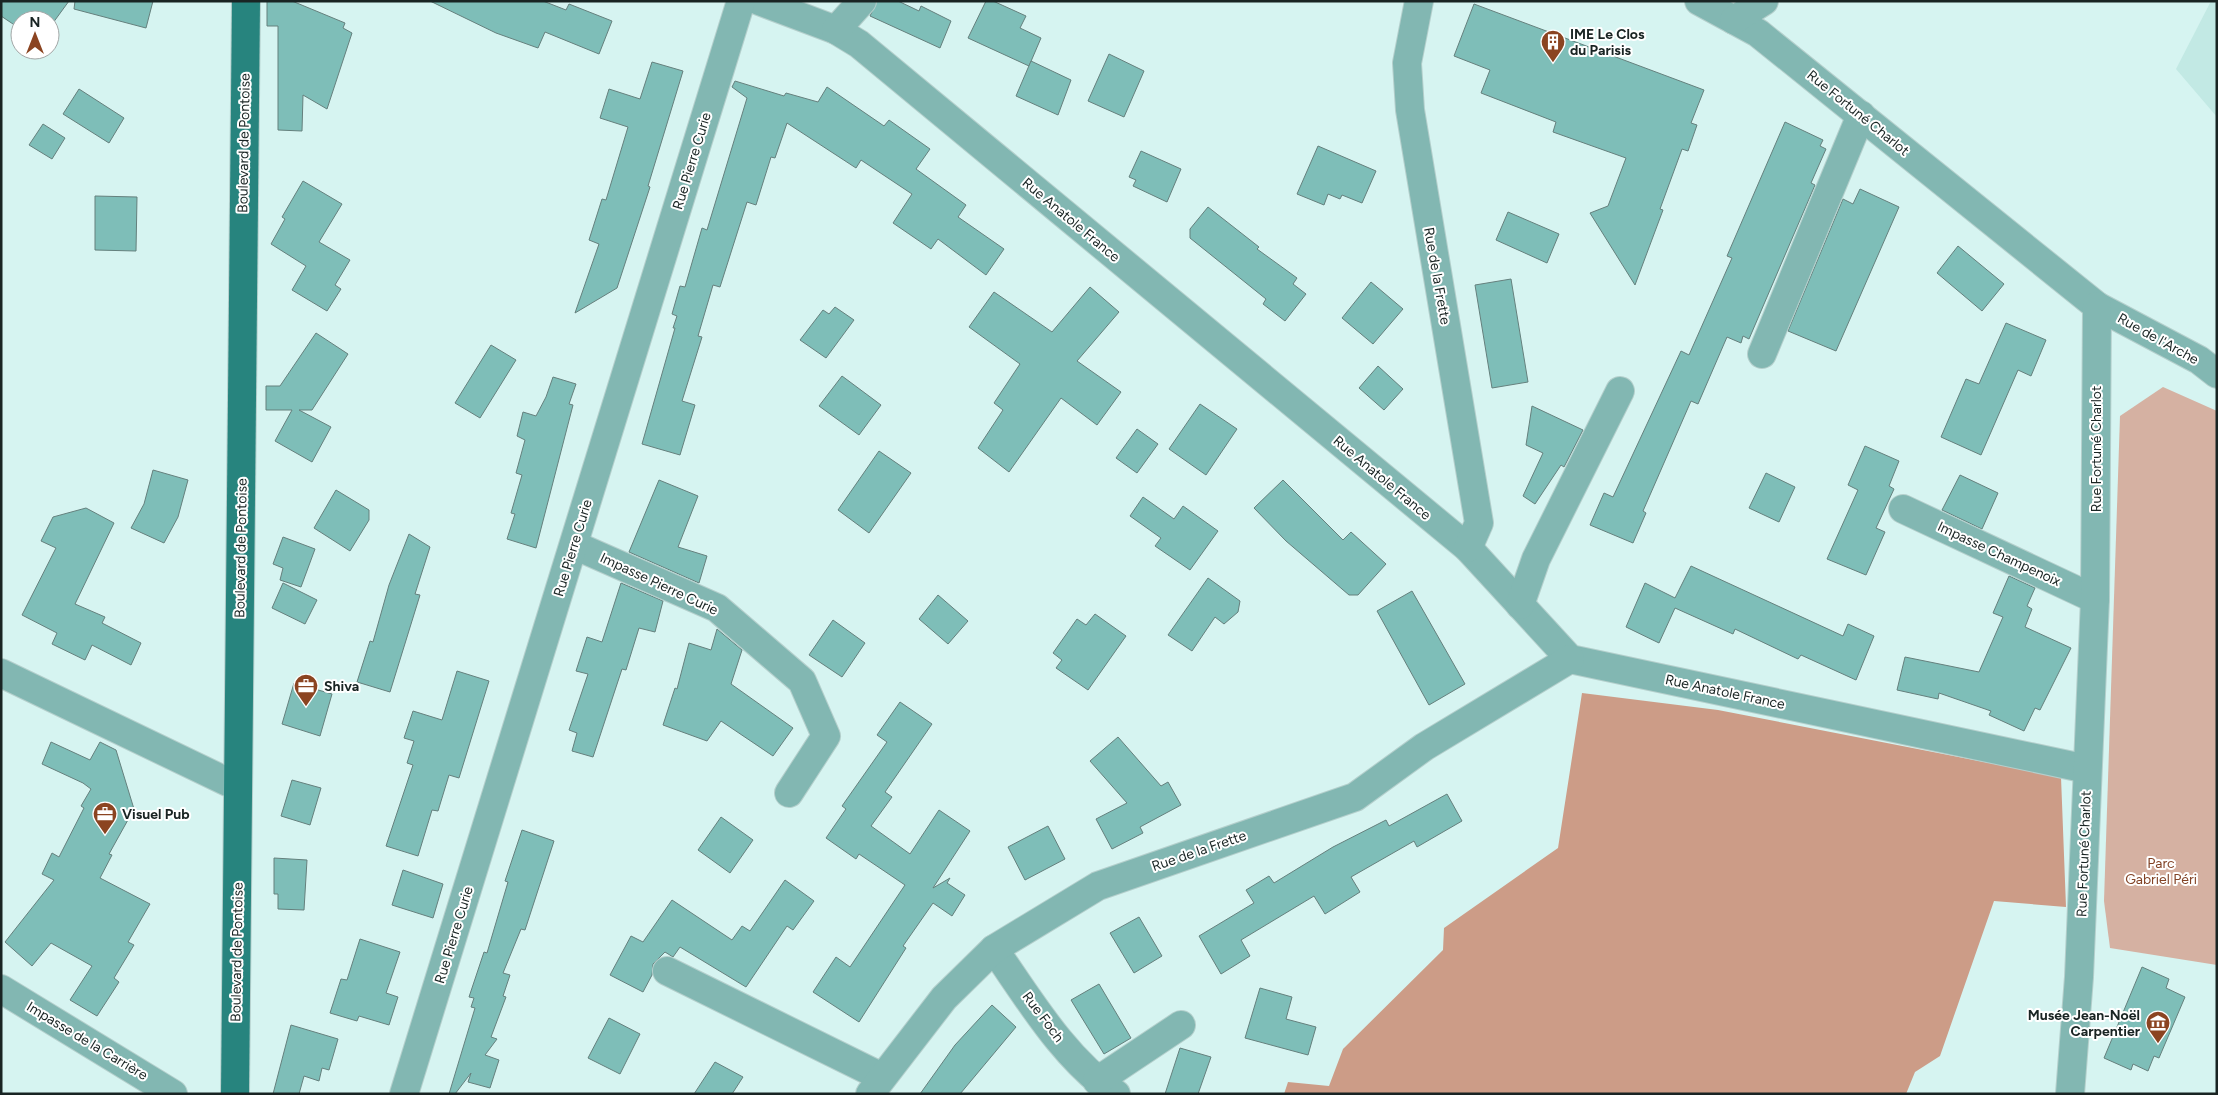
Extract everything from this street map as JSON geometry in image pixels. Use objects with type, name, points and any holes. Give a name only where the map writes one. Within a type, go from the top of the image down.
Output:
[{"type":"main road","name":"Boulevard de Pontoise","points":[[236,1094],[246,1]]},
{"type":"street","name":"Rue Pierre Curie","points":[[404,1094],[741,1]]},
{"type":"street","name":"Rue Anatole France","points":[[758,1],[836,30],[866,50],[1468,548],[1570,659],[2087,770]]},
{"type":"street","points":[[836,30],[862,1]]},
{"type":"street","name":"Rue de la Frette","points":[[1419,1],[1407,63],[1410,110],[1479,523],[1468,548]]},
{"type":"street","name":"Rue Fortuné Charlot","points":[[1699,1],[1758,33],[2097,306],[2095,599],[2079,977],[2070,1094]]},
{"type":"street","points":[[1734,20],[1760,2]]},
{"type":"street","points":[[1762,354],[1861,115]]},
{"type":"street","name":"Rue de l'Arche","points":[[2097,306],[2199,360],[2217,374]]},
{"type":"street","points":[[1520,605],[1536,559],[1620,392]]},
{"type":"street","name":"Impasse Champenoix","points":[[1903,509],[2095,599]]},
{"type":"street","name":"Impasse Pierre Curie","points":[[574,545],[717,608],[802,681],[826,736],[789,793]]},
{"type":"street","name":"Rue de la Frette","points":[[876,1085],[944,998],[994,949],[1098,886],[1355,797],[1424,747],[1570,659]]},
{"type":"street","points":[[1,673],[238,787]]},
{"type":"street","name":"Rue Foch","points":[[994,949],[1047,1025],[1106,1087],[1182,1025]]},
{"type":"street","points":[[667,971],[876,1085]]},
{"type":"street","name":"Impasse de la Carrière","points":[[1,989],[173,1094]]},
{"type":"shaded area","points":[[2211,1],[2217,1],[2217,117],[2176,69]]},
{"type":"shaded area","points":[[1582,693],[1718,710],[2061,777],[2066,907],[1994,901],[1940,1056],[1915,1072],[1906,1094],[1284,1094],[1288,1082],[1329,1086],[1343,1049],[1443,950],[1444,928],[1558,848]]},
{"type":"green space","name":"Parc Gabriel Péri","points":[[2163,387],[2217,411],[2217,965],[2110,948],[2104,901],[2120,416]]},
{"type":"building","points":[[1,1],[69,1],[60,13],[60,10],[10,10],[10,22],[1,16]]},
{"type":"building","points":[[75,1],[153,1],[146,28],[74,9]]},
{"type":"building","points":[[267,1],[292,1],[345,23],[343,28],[352,33],[327,109],[303,95],[302,131],[278,130],[278,26],[267,26]]},
{"type":"building","points":[[430,1],[543,1],[566,10],[569,4],[612,21],[599,54],[545,32],[538,48],[496,33]]},
{"type":"building","points":[[877,1],[898,1],[919,11],[921,6],[951,21],[940,48],[870,16]]},
{"type":"building","points":[[986,1],[993,1],[1026,16],[1020,28],[1041,38],[1029,66],[968,38]]},
{"type":"building","points":[[1474,4],[1704,90],[1691,123],[1697,125],[1688,151],[1682,149],[1660,209],[1663,210],[1635,285],[1590,213],[1608,206],[1626,158],[1553,132],[1556,122],[1481,93],[1490,70],[1454,56]]},
{"type":"building","points":[[1109,54],[1144,71],[1124,117],[1088,101]]},
{"type":"building","points":[[1031,61],[1071,80],[1058,115],[1016,96]]},
{"type":"building","points":[[652,62],[683,71],[648,186],[650,187],[617,288],[575,313],[599,244],[589,240],[602,199],[606,200],[628,127],[600,118],[609,89],[640,99]]},
{"type":"building","points":[[735,81],[784,96],[786,93],[818,102],[827,87],[884,126],[889,120],[930,149],[916,169],[966,205],[958,217],[1004,249],[986,275],[938,239],[931,249],[893,223],[912,194],[861,160],[856,168],[787,123],[775,158],[771,157],[756,205],[747,202],[720,287],[713,285],[698,336],[702,337],[682,401],[695,405],[680,455],[642,444],[675,328],[673,328],[677,316],[672,314],[680,286],[685,287],[702,228],[707,230],[747,98],[732,87]]},
{"type":"building","points":[[79,89],[124,118],[109,143],[63,114]]},
{"type":"building","points":[[1785,122],[1823,140],[1820,146],[1826,149],[1811,183],[1815,185],[1749,339],[1743,336],[1741,343],[1727,337],[1698,404],[1691,401],[1643,511],[1646,513],[1633,543],[1590,525],[1604,493],[1613,497],[1681,351],[1689,355],[1732,258],[1727,256]]},
{"type":"building","points":[[43,124],[65,138],[52,159],[29,145]]},
{"type":"building","points":[[1318,146],[1376,171],[1362,203],[1342,195],[1340,199],[1328,194],[1324,205],[1297,194]]},
{"type":"building","points":[[1141,151],[1181,169],[1167,202],[1133,186],[1136,180],[1129,177]]},
{"type":"building","points":[[303,181],[342,204],[319,242],[350,260],[335,285],[341,289],[327,311],[292,290],[306,266],[271,244],[285,219],[282,217]]},
{"type":"building","points":[[1860,189],[1899,207],[1836,351],[1788,331],[1843,199],[1853,204]]},
{"type":"building","points":[[95,196],[137,197],[136,251],[95,250]]},
{"type":"building","points":[[1208,207],[1259,247],[1257,249],[1297,278],[1293,284],[1306,294],[1285,321],[1263,304],[1266,299],[1190,238],[1190,229]]},
{"type":"building","points":[[1508,212],[1559,234],[1547,263],[1496,240]]},
{"type":"building","points":[[1958,246],[2004,284],[1982,311],[1937,273]]},
{"type":"building","points":[[1511,279],[1528,382],[1492,388],[1475,285]]},
{"type":"building","points":[[1371,282],[1403,309],[1373,344],[1342,318]]},
{"type":"building","points":[[1090,287],[1119,312],[1077,361],[1121,392],[1097,425],[1061,398],[1009,472],[978,448],[1003,410],[994,403],[1020,364],[969,327],[994,292],[1052,332]]},
{"type":"building","points":[[835,307],[854,320],[826,358],[800,340],[823,310],[829,314]]},
{"type":"building","points":[[2006,323],[2046,340],[2031,376],[2018,370],[1981,455],[1941,437],[1966,379],[1979,384]]},
{"type":"building","points":[[316,333],[348,354],[312,410],[299,410],[331,427],[312,462],[275,441],[292,410],[266,410],[266,386],[280,386]]},
{"type":"building","points":[[491,345],[516,360],[480,418],[455,403]]},
{"type":"building","points":[[1378,366],[1403,389],[1384,410],[1359,388]]},
{"type":"building","points":[[842,376],[881,405],[859,435],[819,406]]},
{"type":"building","points":[[553,377],[576,384],[569,404],[573,405],[536,548],[507,539],[515,514],[511,513],[522,475],[516,473],[525,440],[517,436],[523,412],[536,416],[546,397]]},
{"type":"building","points":[[1200,404],[1237,429],[1206,475],[1169,449]]},
{"type":"building","points":[[1532,406],[1583,430],[1564,467],[1561,465],[1535,504],[1523,496],[1543,453],[1526,445]]},
{"type":"building","points":[[1137,429],[1158,444],[1137,473],[1116,458]]},
{"type":"building","points":[[1865,446],[1899,461],[1889,486],[1894,489],[1876,528],[1885,532],[1866,575],[1827,559],[1858,490],[1848,485]]},
{"type":"building","points":[[879,451],[911,473],[869,533],[838,510]]},
{"type":"building","points":[[153,470],[188,480],[178,517],[164,543],[131,528],[144,504]]},
{"type":"building","points":[[1766,473],[1795,487],[1779,522],[1749,508]]},
{"type":"building","points":[[1960,475],[1998,493],[1982,529],[1942,510]]},
{"type":"building","points":[[659,480],[698,496],[678,547],[707,556],[699,583],[629,552]]},
{"type":"building","points":[[1283,480],[1343,540],[1351,532],[1386,564],[1358,595],[1349,595],[1286,541],[1254,508]]},
{"type":"building","points":[[336,490],[369,510],[369,520],[350,551],[314,528]]},
{"type":"building","points":[[1143,497],[1174,519],[1183,506],[1218,531],[1190,570],[1155,546],[1161,538],[1130,516]]},
{"type":"building","points":[[86,508],[114,523],[75,604],[105,617],[102,623],[141,643],[131,665],[92,645],[85,660],[52,644],[57,633],[22,615],[56,548],[41,541],[53,517]]},
{"type":"building","points":[[409,534],[430,547],[415,594],[420,595],[390,692],[357,682],[370,641],[373,642],[389,585]]},
{"type":"building","points":[[283,537],[315,549],[301,587],[280,580],[283,568],[273,564]]},
{"type":"building","points":[[1691,566],[1843,636],[1848,624],[1874,636],[1856,680],[1801,655],[1798,659],[1735,629],[1733,634],[1675,608],[1659,643],[1626,627],[1645,583],[1675,598]]},
{"type":"building","points":[[2009,576],[2035,588],[2027,606],[2032,609],[2025,627],[2071,648],[2040,710],[2035,708],[2024,731],[1989,715],[1991,711],[1939,693],[1938,699],[1897,690],[1905,657],[1979,672],[2003,617],[1993,613]]},
{"type":"building","points":[[1208,578],[1240,601],[1238,612],[1224,624],[1215,617],[1192,651],[1168,635]]},
{"type":"building","points":[[283,583],[317,600],[305,624],[272,608]]},
{"type":"building","points":[[621,583],[663,601],[655,632],[639,628],[626,670],[622,669],[593,757],[572,751],[577,733],[569,730],[588,674],[576,671],[587,637],[602,642]]},
{"type":"building","points":[[1412,591],[1465,684],[1429,705],[1377,611]]},
{"type":"building","points":[[938,595],[968,621],[948,644],[919,619]]},
{"type":"building","points":[[1095,614],[1126,636],[1088,690],[1056,668],[1062,660],[1053,653],[1077,619],[1086,625]]},
{"type":"building","points":[[833,620],[865,643],[842,677],[809,655]]},
{"type":"building","points":[[717,629],[742,650],[731,684],[793,728],[773,756],[721,721],[707,741],[663,725],[675,688],[677,689],[689,643],[711,650]]},
{"type":"building","points":[[457,671],[489,681],[459,778],[449,775],[438,811],[432,810],[418,856],[386,846],[413,765],[407,763],[414,741],[404,738],[413,711],[442,720]]},
{"type":"building","points":[[294,683],[332,694],[320,736],[282,724]]},
{"type":"building","points":[[900,702],[932,724],[885,792],[892,797],[871,826],[910,854],[939,810],[970,831],[933,888],[950,878],[947,883],[965,895],[952,916],[933,903],[903,946],[906,948],[859,1022],[813,992],[836,957],[850,967],[905,885],[859,854],[856,859],[826,838],[846,809],[842,806],[887,742],[877,735]]},
{"type":"building","points":[[1118,737],[1161,786],[1168,782],[1181,805],[1140,827],[1143,833],[1112,849],[1096,819],[1127,803],[1090,761]]},
{"type":"building","points":[[51,742],[90,760],[100,742],[116,750],[134,809],[109,854],[112,855],[100,878],[150,904],[128,942],[134,945],[114,978],[119,982],[97,1016],[70,1000],[92,966],[51,943],[32,966],[5,942],[54,880],[42,874],[52,853],[59,857],[84,808],[81,806],[91,789],[83,783],[42,764]]},
{"type":"building","points":[[292,780],[321,788],[310,825],[281,816]]},
{"type":"building","points":[[1447,794],[1462,821],[1417,847],[1414,841],[1351,877],[1360,892],[1325,914],[1314,896],[1241,940],[1250,956],[1221,974],[1199,936],[1254,903],[1246,890],[1269,876],[1274,883],[1333,847],[1386,820],[1389,826]]},
{"type":"building","points":[[721,817],[753,840],[730,873],[698,850]]},
{"type":"building","points":[[1048,826],[1065,859],[1025,880],[1008,847]]},
{"type":"building","points":[[522,830],[554,841],[525,930],[521,929],[503,973],[510,975],[503,996],[506,997],[491,1037],[497,1039],[485,1055],[499,1060],[490,1088],[468,1082],[471,1073],[455,1094],[449,1094],[475,1008],[471,1007],[474,998],[469,997],[484,952],[487,953],[508,882],[505,881]]},
{"type":"building","points":[[274,858],[307,860],[304,910],[278,909],[278,894],[274,894]]},
{"type":"building","points":[[403,870],[443,884],[433,918],[392,905]]},
{"type":"building","points":[[785,880],[814,901],[793,930],[787,926],[746,987],[680,947],[673,957],[665,952],[653,964],[652,975],[643,992],[610,975],[631,936],[643,942],[672,900],[732,940],[742,926],[750,931]]},
{"type":"building","points":[[1139,917],[1162,956],[1134,973],[1110,933]]},
{"type":"building","points":[[360,939],[400,952],[386,993],[398,997],[389,1025],[359,1016],[357,1021],[330,1013],[341,979],[347,980]]},
{"type":"building","points":[[2142,967],[2169,979],[2166,988],[2185,997],[2159,1058],[2154,1056],[2148,1071],[2133,1064],[2131,1070],[2104,1058]]},
{"type":"building","points":[[1099,984],[1131,1038],[1104,1054],[1071,1000]]},
{"type":"building","points":[[1260,988],[1292,997],[1286,1019],[1316,1027],[1308,1055],[1245,1038]]},
{"type":"building","points":[[992,1005],[1016,1027],[960,1094],[920,1094],[955,1045]]},
{"type":"building","points":[[609,1018],[640,1034],[620,1074],[588,1058]]},
{"type":"building","points":[[291,1025],[338,1039],[329,1070],[322,1068],[319,1081],[304,1076],[299,1094],[273,1094]]},
{"type":"building","points":[[1180,1048],[1211,1057],[1198,1094],[1165,1094]]},
{"type":"building","points":[[715,1062],[743,1077],[732,1094],[694,1094]]},
{"type":"place","name":"IME Le Clos du Parisis","points":[[1553,63]]},
{"type":"place","name":"Shiva","points":[[306,707]]},
{"type":"place","name":"Visuel Pub","points":[[105,835]]},
{"type":"place","name":"Musée Jean-Noël Carpentier","points":[[2158,1044]]}]
